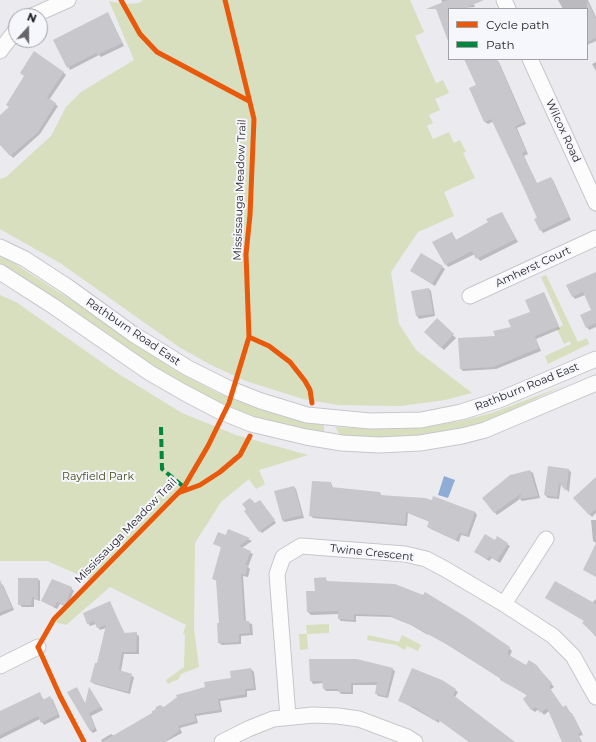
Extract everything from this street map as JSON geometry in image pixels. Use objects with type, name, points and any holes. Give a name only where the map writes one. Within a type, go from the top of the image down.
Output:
[{"type":"street","points":[[48,9],[68,0]]},
{"type":"street","points":[[0,51],[8,40]]},
{"type":"street","name":"Wilcox Road","points":[[530,60],[596,203]]},
{"type":"street","name":"Amherst Court","points":[[470,296],[596,238]]},
{"type":"street","name":"Rathburn Road East","points":[[0,246],[25,259],[62,283],[133,334],[188,368],[261,401],[307,415],[370,420],[421,420],[461,412],[499,400],[596,359]]},
{"type":"street","name":"Rathburn Road East","points":[[0,272],[54,306],[150,374],[219,411],[251,424],[276,431],[342,443],[379,445],[420,443],[485,430],[596,383]]},
{"type":"street","points":[[504,604],[546,539]]},
{"type":"street","name":"Twine Crescent","points":[[288,717],[277,574],[283,557],[301,546],[405,554],[426,559],[504,604],[553,636],[573,656],[596,697]]},
{"type":"street","points":[[0,666],[38,647]]},
{"type":"street","points":[[222,742],[273,719],[313,715],[338,716],[358,719],[407,737],[415,742]]},
{"type":"green space","points":[[143,0],[410,0],[424,32],[415,36],[436,83],[443,80],[449,93],[435,99],[440,110],[429,115],[433,123],[427,126],[433,139],[449,132],[454,143],[460,140],[466,152],[463,153],[475,178],[444,192],[454,216],[418,232],[391,272],[399,324],[416,350],[472,393],[445,400],[400,406],[338,405],[303,399],[246,381],[211,365],[179,347],[60,263],[0,229],[0,179],[6,177],[51,136],[66,107],[81,92],[134,60],[109,1],[125,4],[139,3]]},
{"type":"green space","points":[[0,257],[9,260],[99,318],[174,370],[218,393],[238,401],[275,414],[324,424],[324,434],[286,427],[232,409],[171,380],[0,267]]},
{"type":"green space","points":[[546,275],[578,342],[587,338],[589,344],[548,364],[545,356],[571,344],[570,341],[564,344],[557,329],[563,325],[541,277]]},
{"type":"green space","name":"Rayfield Park","points":[[0,295],[16,302],[117,373],[182,413],[236,435],[308,455],[259,470],[265,484],[256,489],[249,479],[221,502],[195,543],[194,629],[199,667],[181,674],[178,680],[168,684],[166,680],[184,667],[185,634],[183,633],[186,625],[110,587],[66,625],[55,622],[91,580],[47,561],[0,561]]},
{"type":"green space","points":[[563,386],[495,418],[464,428],[424,436],[384,439],[341,436],[335,427],[385,429],[426,427],[461,421],[492,413]]},
{"type":"green space","points":[[329,624],[329,633],[307,634],[306,625]]},
{"type":"green space","points":[[299,634],[307,634],[308,649],[300,650]]},
{"type":"green space","points":[[368,635],[399,642],[402,635],[421,645],[418,651],[407,646],[405,650],[396,645],[367,640]]},
{"type":"water","points":[[444,476],[455,480],[448,498],[438,495]]},
{"type":"building","points":[[448,0],[484,0],[465,8],[448,8],[448,41],[436,9],[426,9]]},
{"type":"building","points":[[587,0],[596,19],[596,38],[588,42],[588,8]]},
{"type":"building","points":[[108,12],[122,43],[97,55],[96,53],[67,68],[53,40]]},
{"type":"building","points":[[34,51],[64,72],[47,97],[56,103],[38,132],[10,156],[0,145],[0,115],[9,107],[6,105],[24,76],[20,73]]},
{"type":"building","points":[[464,60],[497,60],[524,122],[515,126],[526,151],[522,153],[537,183],[551,177],[569,217],[540,231],[534,219],[537,218],[491,119],[484,122],[469,88],[476,85]]},
{"type":"building","points":[[502,212],[516,239],[476,259],[472,251],[445,265],[432,242],[452,232],[456,240],[488,222],[486,219]]},
{"type":"building","points":[[421,253],[443,266],[432,284],[410,271]]},
{"type":"building","points":[[596,272],[596,323],[586,328],[580,315],[591,310],[583,292],[572,297],[566,285]]},
{"type":"building","points":[[429,288],[433,314],[416,316],[411,291]]},
{"type":"building","points":[[544,292],[559,326],[535,336],[539,348],[493,367],[460,369],[458,338],[495,336],[493,331],[511,327],[508,320],[530,312],[525,300]]},
{"type":"building","points":[[437,318],[454,334],[441,348],[424,332]]},
{"type":"building","points":[[548,466],[569,469],[566,491],[559,483],[557,497],[544,495]]},
{"type":"building","points":[[530,470],[538,496],[518,499],[522,493],[494,513],[482,498],[510,475]]},
{"type":"building","points":[[596,477],[596,509],[589,515],[573,498]]},
{"type":"building","points":[[312,481],[331,482],[331,487],[380,492],[380,495],[425,498],[432,500],[433,496],[475,512],[467,535],[459,533],[456,540],[427,527],[429,521],[406,512],[405,524],[309,516]]},
{"type":"building","points":[[294,486],[302,515],[282,520],[274,491]]},
{"type":"building","points":[[250,498],[255,503],[260,500],[275,520],[259,532],[244,511],[246,509],[242,504]]},
{"type":"building","points":[[228,529],[250,538],[239,546],[251,551],[245,565],[248,565],[245,575],[241,574],[244,621],[249,621],[250,633],[239,634],[239,642],[218,643],[217,623],[219,623],[216,580],[212,579],[221,547],[213,544],[218,532],[226,535]]},
{"type":"building","points":[[485,534],[495,540],[497,536],[508,543],[497,561],[489,556],[487,559],[474,552]]},
{"type":"building","points":[[596,543],[596,577],[583,570]]},
{"type":"building","points":[[326,577],[326,581],[395,584],[423,595],[425,592],[466,617],[510,647],[507,654],[526,665],[529,660],[538,666],[537,667],[552,683],[549,687],[563,707],[566,705],[570,713],[572,713],[581,732],[578,734],[581,742],[562,742],[547,708],[540,713],[536,707],[531,710],[523,699],[527,695],[500,680],[500,678],[453,648],[408,623],[388,615],[354,614],[354,620],[338,619],[338,611],[307,612],[306,591],[315,591],[314,578]]},
{"type":"building","points":[[18,578],[38,578],[38,600],[32,597],[31,605],[18,605]]},
{"type":"building","points":[[52,579],[72,587],[65,605],[57,602],[54,607],[41,601]]},
{"type":"building","points":[[0,580],[12,608],[0,612]]},
{"type":"building","points":[[555,581],[596,604],[596,636],[582,623],[584,621],[545,598]]},
{"type":"building","points":[[110,601],[124,633],[137,632],[136,652],[122,652],[119,670],[132,674],[128,692],[90,682],[95,663],[97,663],[106,625],[97,628],[94,621],[87,624],[83,613]]},
{"type":"building","points":[[309,659],[357,659],[393,668],[386,696],[375,694],[377,682],[351,683],[351,692],[338,692],[338,689],[323,689],[322,681],[310,681]]},
{"type":"building","points":[[251,668],[254,688],[245,689],[245,694],[218,699],[220,710],[194,714],[196,721],[178,726],[180,730],[164,742],[102,742],[152,713],[156,707],[160,705],[164,707],[177,697],[176,695],[205,687],[204,682],[231,678],[230,671]]},
{"type":"building","points":[[412,668],[442,680],[456,689],[453,695],[515,742],[469,742],[437,719],[436,721],[416,708],[398,701]]},
{"type":"building","points":[[77,687],[85,704],[89,687],[101,707],[89,713],[95,728],[90,731],[67,692]]},
{"type":"building","points":[[40,692],[43,700],[50,696],[58,714],[41,723],[38,716],[0,735],[0,711]]},
{"type":"marked path","points":[[161,427],[162,469],[184,487]]},
{"type":"cycle path","points":[[121,0],[140,34],[157,52],[249,101]]},
{"type":"cycle path","name":"Mississauga Meadow Trail","points":[[38,647],[54,619],[184,487],[208,446],[229,403],[249,337],[246,254],[250,215],[254,119],[225,0]]},
{"type":"cycle path","points":[[249,337],[269,346],[290,362],[310,390],[312,403]]},
{"type":"cycle path","name":"Mississauga Meadow Trail","points":[[178,493],[200,485],[220,472],[240,455],[250,436]]},
{"type":"cycle path","points":[[38,647],[60,696],[84,742]]}]
